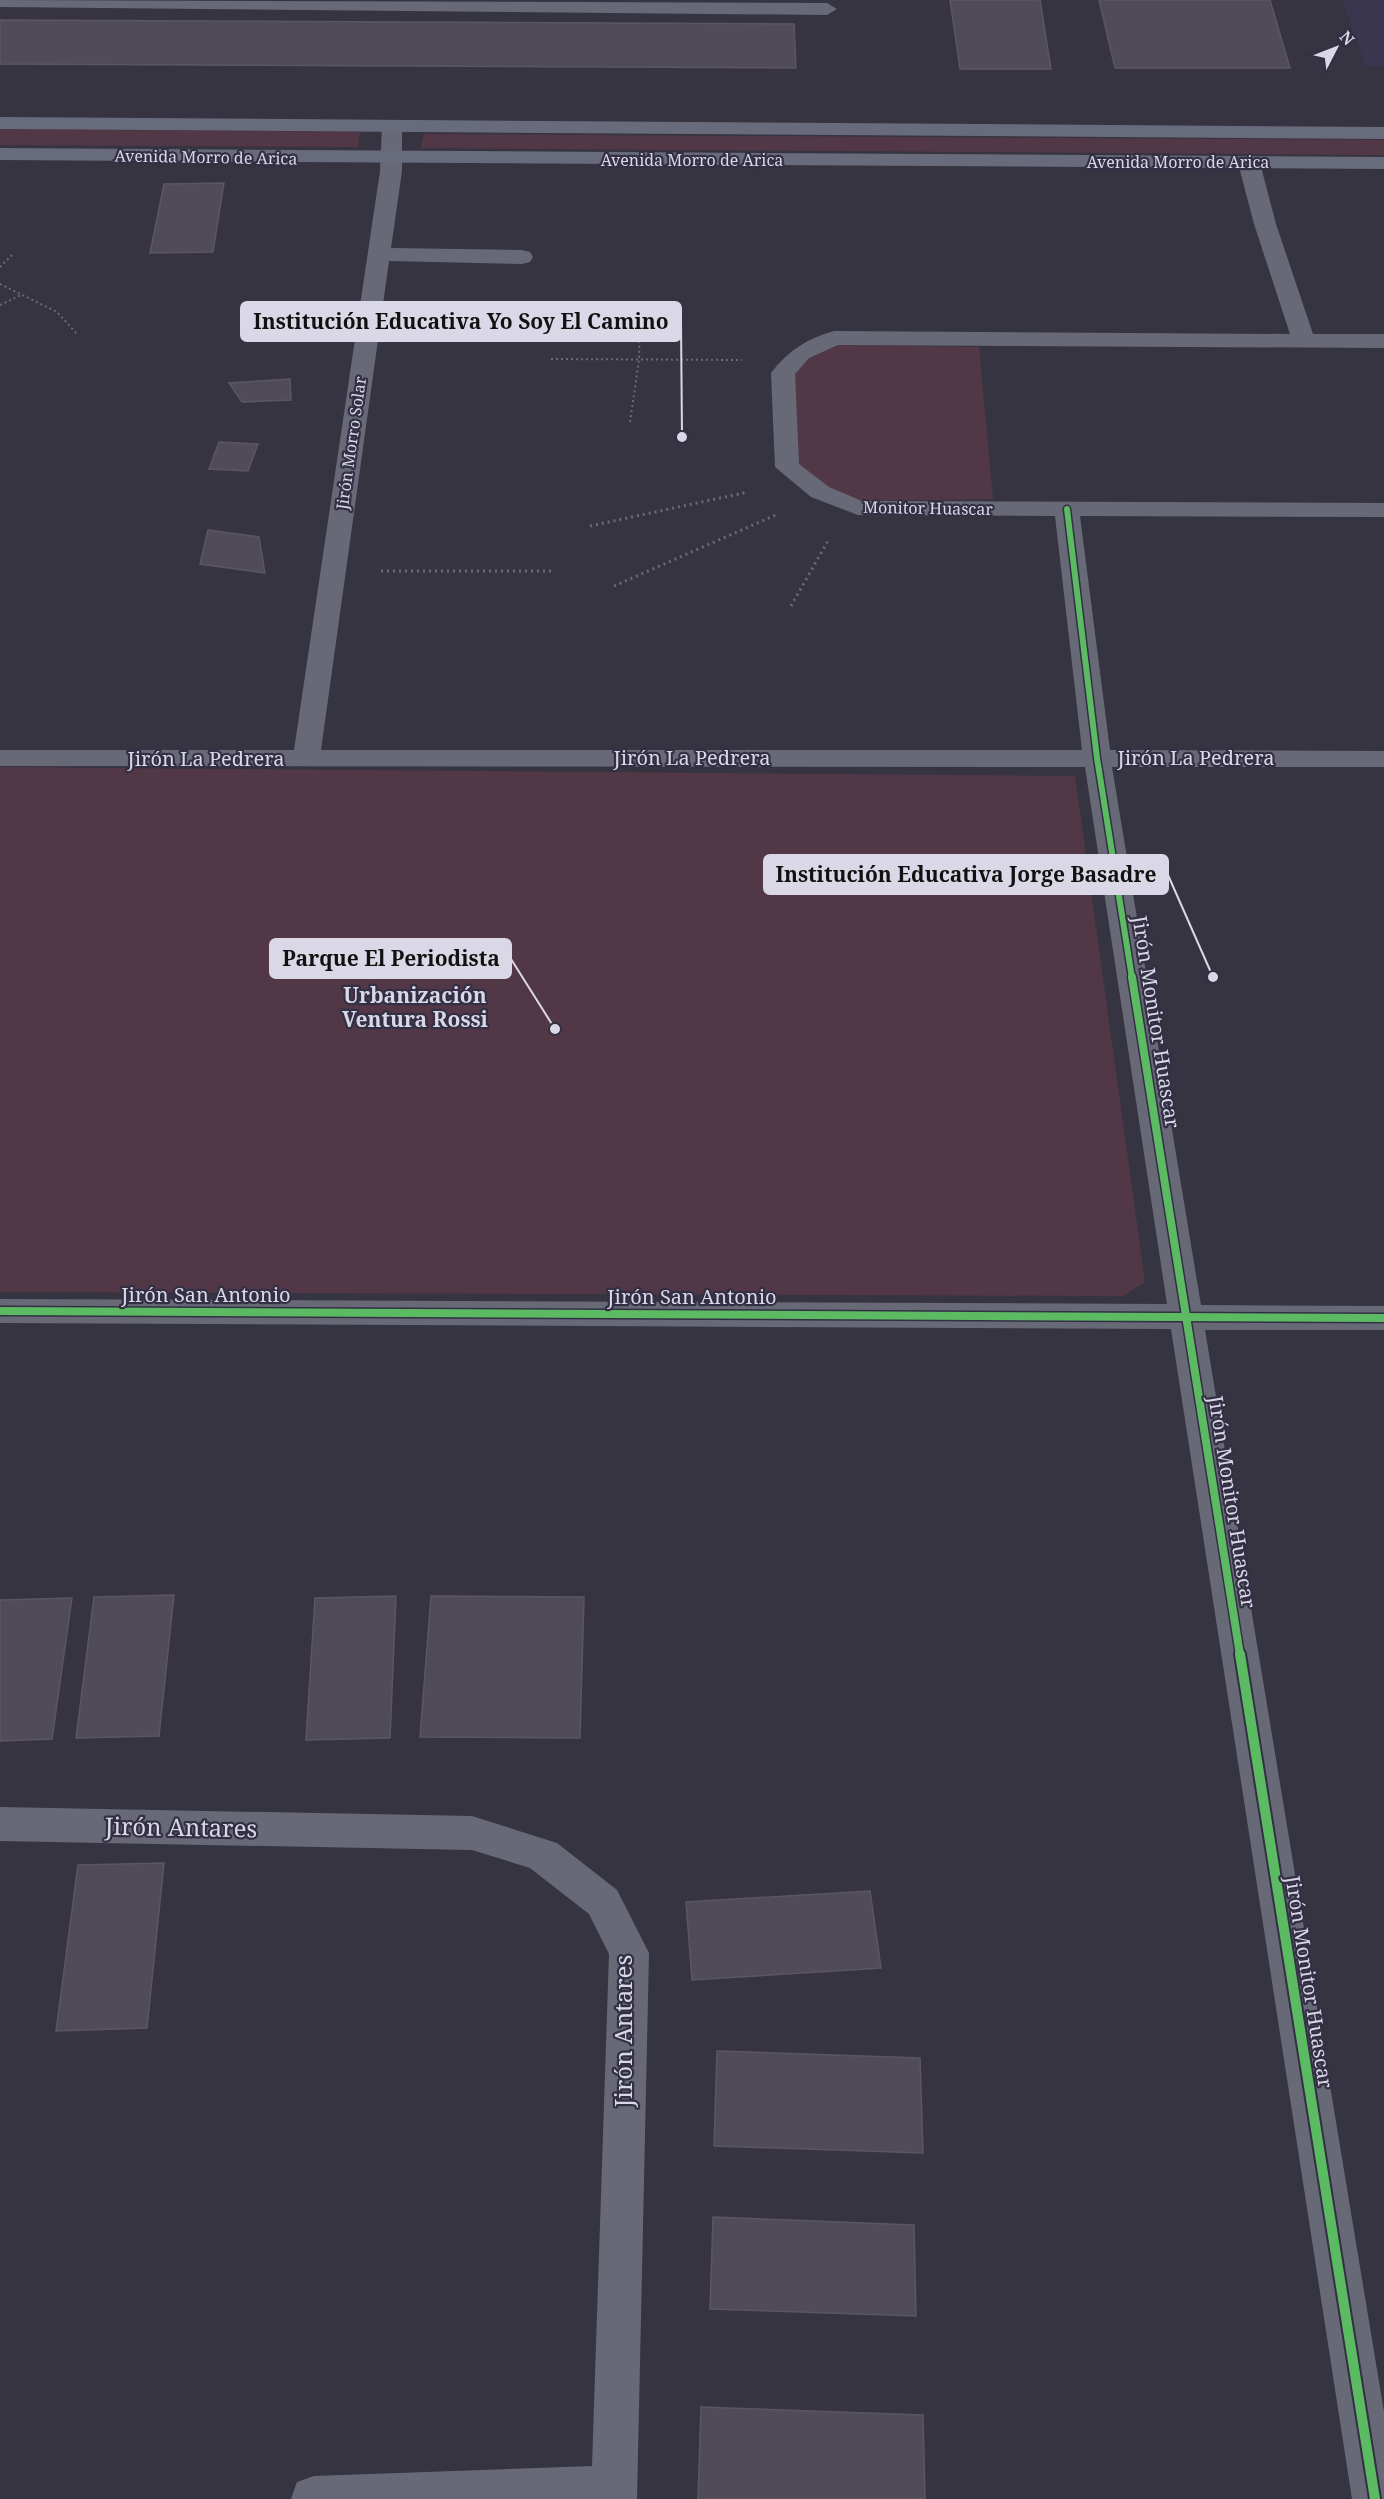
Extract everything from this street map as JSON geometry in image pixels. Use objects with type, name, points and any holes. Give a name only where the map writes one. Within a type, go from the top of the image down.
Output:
[{"type":"main road","name":"Avenida Morro de Arica","points":[[0,123],[1384,133]]},
{"type":"main road","name":"Avenida Morro de Arica","points":[[0,154],[393,159],[1384,163]]},
{"type":"street","points":[[0,1],[601,3],[827,9]]},
{"type":"street","name":"Jirón Morro Solar","points":[[306,759],[393,159],[392,126]]},
{"type":"street","points":[[1249,163],[1265,224],[1304,341]]},
{"type":"street","points":[[379,254],[522,257]]},
{"type":"street","name":"Monitor Huascar","points":[[1384,341],[834,338],[801,353],[783,373],[787,467],[820,492],[858,508],[1384,510]]},
{"type":"street","name":"Jirón Monitor Huascar","points":[[1067,509],[1097,758],[1375,2499]]},
{"type":"street","name":"Jirón La Pedrera","points":[[0,758],[1384,759]]},
{"type":"street","name":"Jirón San Antonio","points":[[0,1311],[1384,1318]]},
{"type":"street","name":"Jirón Antares","points":[[0,1824],[472,1833],[543,1855],[603,1902],[629,1953],[614,2494]]},
{"type":"street","points":[[314,2499],[614,2494]]},
{"type":"path","points":[[0,267],[13,254]]},
{"type":"path","points":[[0,284],[57,312],[77,334]]},
{"type":"path","points":[[0,305],[21,294]]},
{"type":"path","points":[[630,422],[639,360],[640,316]]},
{"type":"path","points":[[551,360],[744,360]]},
{"type":"path","points":[[590,526],[748,492]]},
{"type":"path","points":[[614,586],[782,512]]},
{"type":"path","points":[[791,606],[834,529]]},
{"type":"path","points":[[333,572],[551,571]]},
{"type":"shaded area","points":[[1342,0],[1384,0],[1384,66],[1366,66]]},
{"type":"shaded area","points":[[0,129],[360,132],[358,147],[0,145]]},
{"type":"shaded area","points":[[424,134],[1384,140],[1384,155],[421,148]]},
{"type":"shaded area","points":[[838,345],[979,347],[993,499],[862,501],[814,482],[791,461],[794,374],[810,356]]},
{"type":"shaded area","points":[[0,767],[1075,776],[1145,1282],[1123,1296],[0,1292]]},
{"type":"building","points":[[950,0],[1040,0],[1051,69],[960,69]]},
{"type":"building","points":[[1099,0],[1270,0],[1290,68],[1115,68]]},
{"type":"building","points":[[0,20],[794,24],[796,68],[0,64]]},
{"type":"building","points":[[224,183],[213,252],[150,253],[164,184]]},
{"type":"building","points":[[290,379],[291,400],[242,402],[229,383]]},
{"type":"building","points":[[219,442],[258,444],[248,471],[209,469]]},
{"type":"building","points":[[208,530],[259,537],[265,573],[200,564]]},
{"type":"building","points":[[174,1595],[159,1736],[76,1738],[94,1597]]},
{"type":"building","points":[[396,1596],[390,1738],[306,1740],[315,1598]]},
{"type":"building","points":[[431,1596],[584,1597],[580,1738],[420,1737]]},
{"type":"building","points":[[72,1598],[52,1739],[0,1741],[0,1600]]},
{"type":"building","points":[[164,1863],[147,2028],[56,2031],[78,1865]]},
{"type":"building","points":[[870,1891],[881,1968],[692,1980],[686,1902]]},
{"type":"building","points":[[717,2051],[920,2058],[923,2153],[714,2146]]},
{"type":"building","points":[[713,2217],[914,2225],[916,2316],[710,2309]]},
{"type":"building","points":[[701,2407],[923,2415],[925,2499],[698,2499]]},
{"type":"cycle path","points":[[1067,509],[1097,758],[1375,2499]]},
{"type":"cycle path","points":[[0,1311],[1384,1318]]},
{"type":"place","name":"Institución Educativa Yo Soy El Camino","points":[[682,437]]},
{"type":"place","name":"Institución Educativa Jorge Basadre","points":[[1213,977]]},
{"type":"place","name":"Parque El Periodista","points":[[555,1029]]},
{"type":"district","name":"Urbanización Ventura Rossi","points":[[415,1008]]}]
